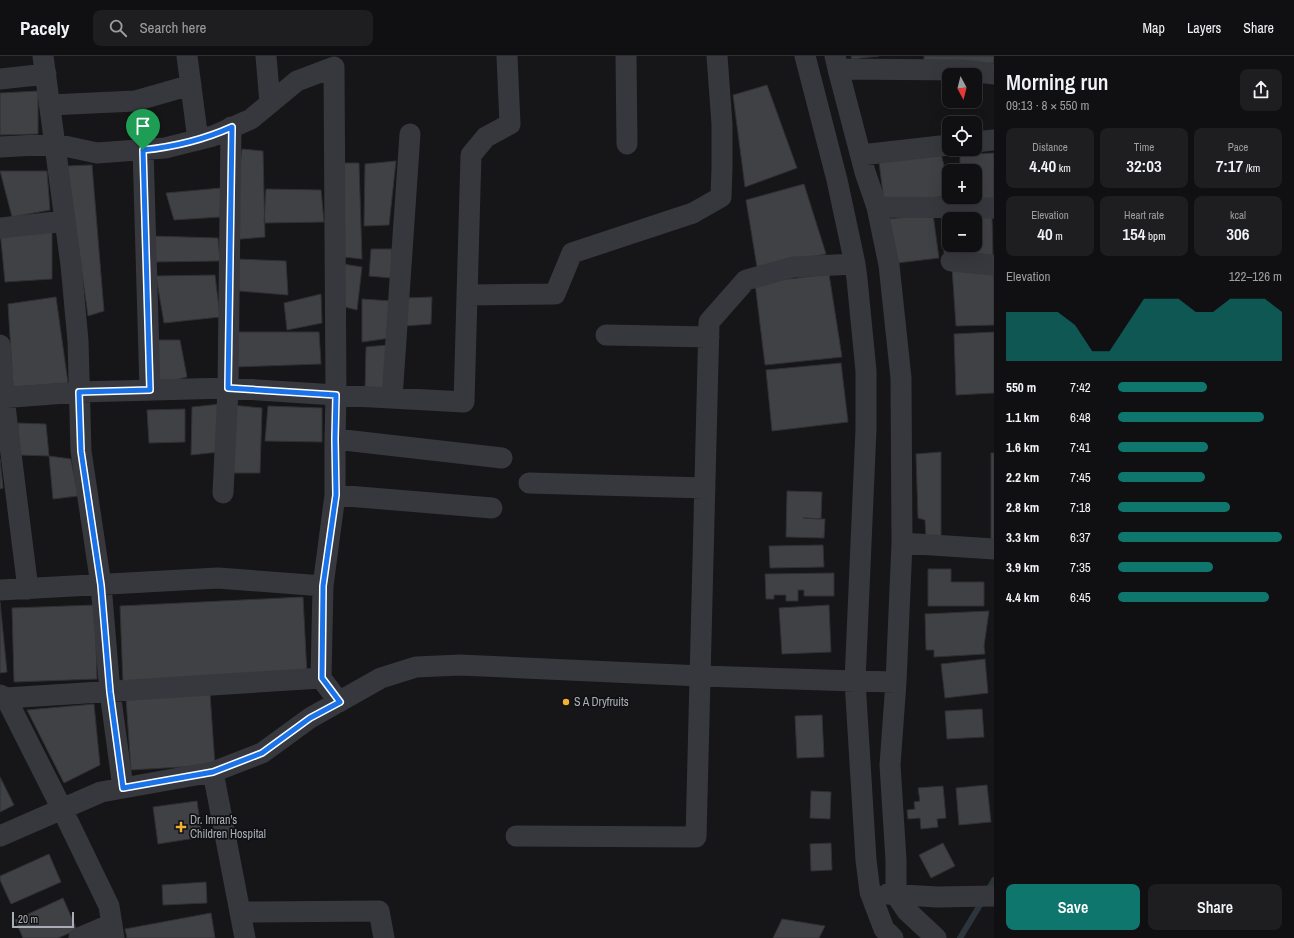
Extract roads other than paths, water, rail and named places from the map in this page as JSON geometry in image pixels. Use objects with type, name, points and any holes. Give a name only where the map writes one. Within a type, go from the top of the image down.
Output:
[{"type":"street","points":[[187,56],[198,140]]},
{"type":"street","points":[[266,56],[270,103]]},
{"type":"street","points":[[2,398],[79,392],[228,388],[464,402],[471,155],[486,137],[510,124],[507,56]]},
{"type":"street","points":[[626,56],[627,144]]},
{"type":"street","points":[[467,295],[555,294],[572,253],[693,213],[721,197],[722,124],[717,56]]},
{"type":"street","points":[[805,56],[837,180],[855,264],[866,371],[866,429],[855,682],[866,860],[870,892],[888,934]]},
{"type":"street","points":[[901,903],[896,860],[890,765],[896,682],[902,543],[901,378],[889,265],[877,208],[836,62],[921,63],[994,74]]},
{"type":"street","points":[[0,79],[45,65],[71,265],[78,341],[81,451],[101,585],[110,692],[123,788]]},
{"type":"street","points":[[0,147],[55,144],[97,153],[165,148],[213,136],[251,119],[297,81],[334,67],[336,495],[323,586],[322,678],[340,702]]},
{"type":"street","points":[[50,105],[135,101],[191,85]]},
{"type":"street","points":[[223,493],[228,388],[232,127]]},
{"type":"street","points":[[392,398],[410,134]]},
{"type":"street","points":[[982,141],[994,140]]},
{"type":"street","points":[[861,154],[942,146]]},
{"type":"street","points":[[143,150],[150,390]]},
{"type":"street","points":[[877,208],[994,208]]},
{"type":"street","points":[[0,228],[65,221]]},
{"type":"street","points":[[951,261],[994,265]]},
{"type":"street","points":[[516,836],[696,837],[709,322],[746,280],[794,267],[855,264]]},
{"type":"street","points":[[606,335],[709,337]]},
{"type":"street","points":[[0,345],[2,398],[28,589]]},
{"type":"street","points":[[335,439],[502,458]]},
{"type":"street","points":[[529,483],[705,488]]},
{"type":"street","points":[[336,495],[492,508]]},
{"type":"street","points":[[902,543],[994,549]]},
{"type":"street","points":[[0,590],[218,578],[323,586]]},
{"type":"street","points":[[0,836],[101,792],[213,772],[262,753],[310,718],[381,678],[416,667],[460,665],[700,676],[855,682],[896,682]]},
{"type":"street","points":[[79,938],[113,931],[109,906],[62,809],[3,697],[110,692],[322,678]]},
{"type":"street","points":[[213,772],[245,938]]},
{"type":"street","points":[[870,892],[901,903],[936,938]]},
{"type":"street","points":[[901,903],[937,897],[994,896]]},
{"type":"street","points":[[240,912],[379,911],[384,938]]},
{"type":"waterway","points":[[987,892],[994,880]]},
{"type":"waterway","points":[[960,938],[983,900]]},
{"type":"place","name":"S A Dryfruits","points":[[566,702]]},
{"type":"place","name":"Dr. Imran's Children Hospital","points":[[181,827]]}]
